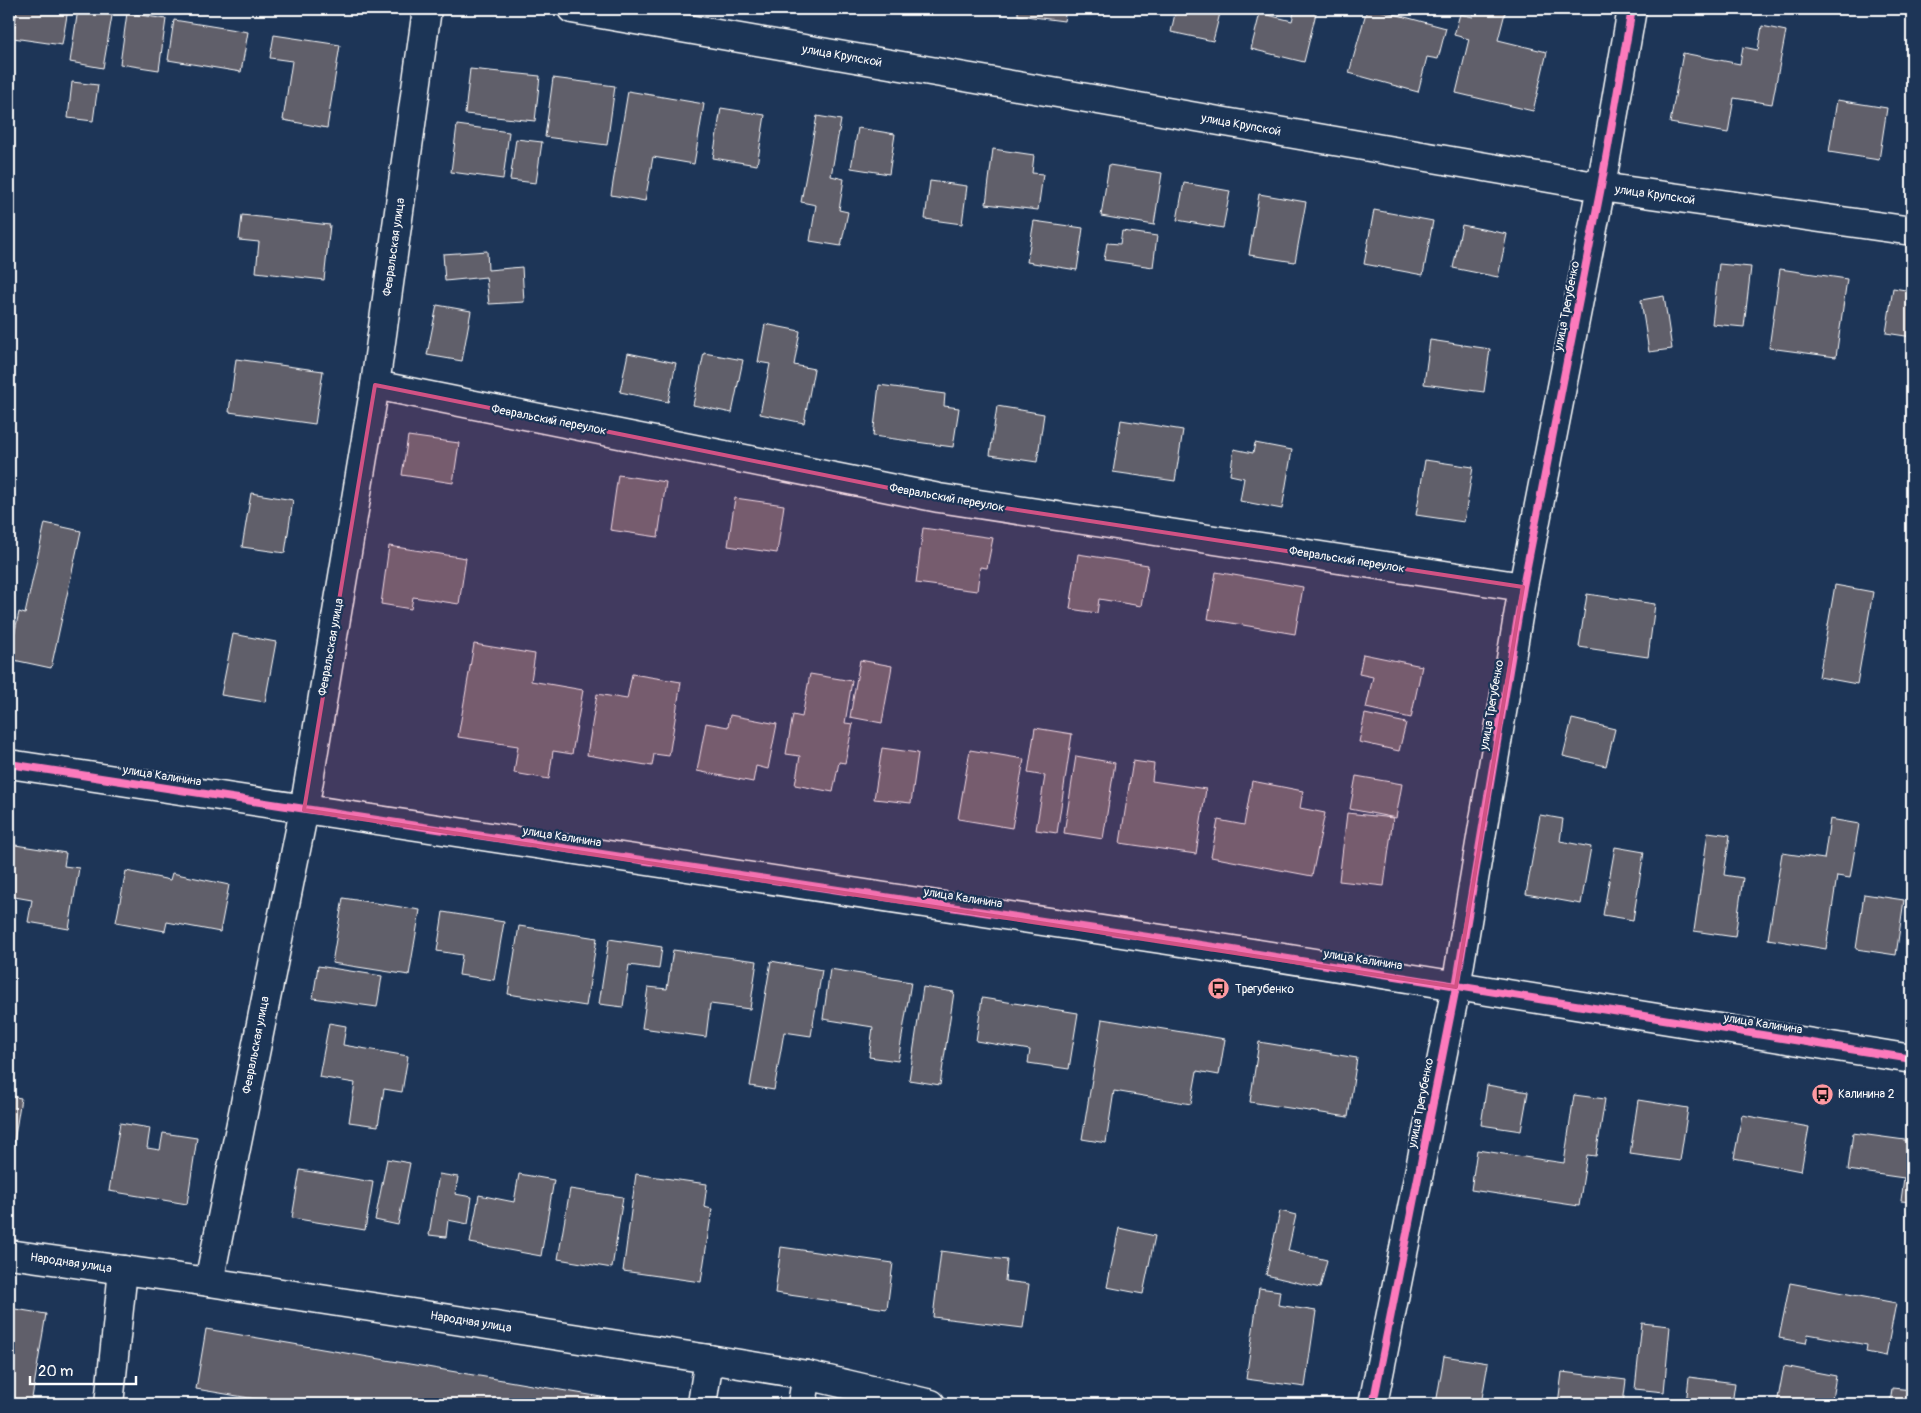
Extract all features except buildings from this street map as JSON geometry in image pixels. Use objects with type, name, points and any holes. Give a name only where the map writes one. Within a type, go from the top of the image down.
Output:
[{"type":"street","name":"Февральская улица","points":[[209,1282],[304,810],[375,385],[427,9]]},
{"type":"street","name":"улица Крупской","points":[[572,9],[1602,187],[1912,231]]},
{"type":"street","name":"улица Трегубенко","points":[[1373,1404],[1456,987],[1523,587],[1602,187],[1632,9]]},
{"type":"street","name":"Февральский переулок","points":[[375,385],[939,498],[1523,587]]},
{"type":"street","name":"улица Калинина","points":[[9,764],[1227,949],[1912,1059]]},
{"type":"street","name":"Народная улица","points":[[9,1254],[209,1282],[709,1359],[807,1375],[931,1404]]},
{"type":"street","points":[[109,1404],[123,1270]]},
{"type":"street","points":[[702,1404],[709,1359]]},
{"type":"street","points":[[802,1404],[807,1375]]},
{"type":"highlighted area","points":[[375,385],[939,498],[1523,587],[1456,987],[304,810]]},
{"type":"cycle path","points":[[1373,1404],[1456,987],[1523,587],[1601,187],[1632,9]]},
{"type":"cycle path","points":[[9,764],[1227,949],[1912,1059]]},
{"type":"place","name":"Трегубенко","points":[[1219,989]]},
{"type":"place","name":"Калинина 2","points":[[1822,1094]]}]
